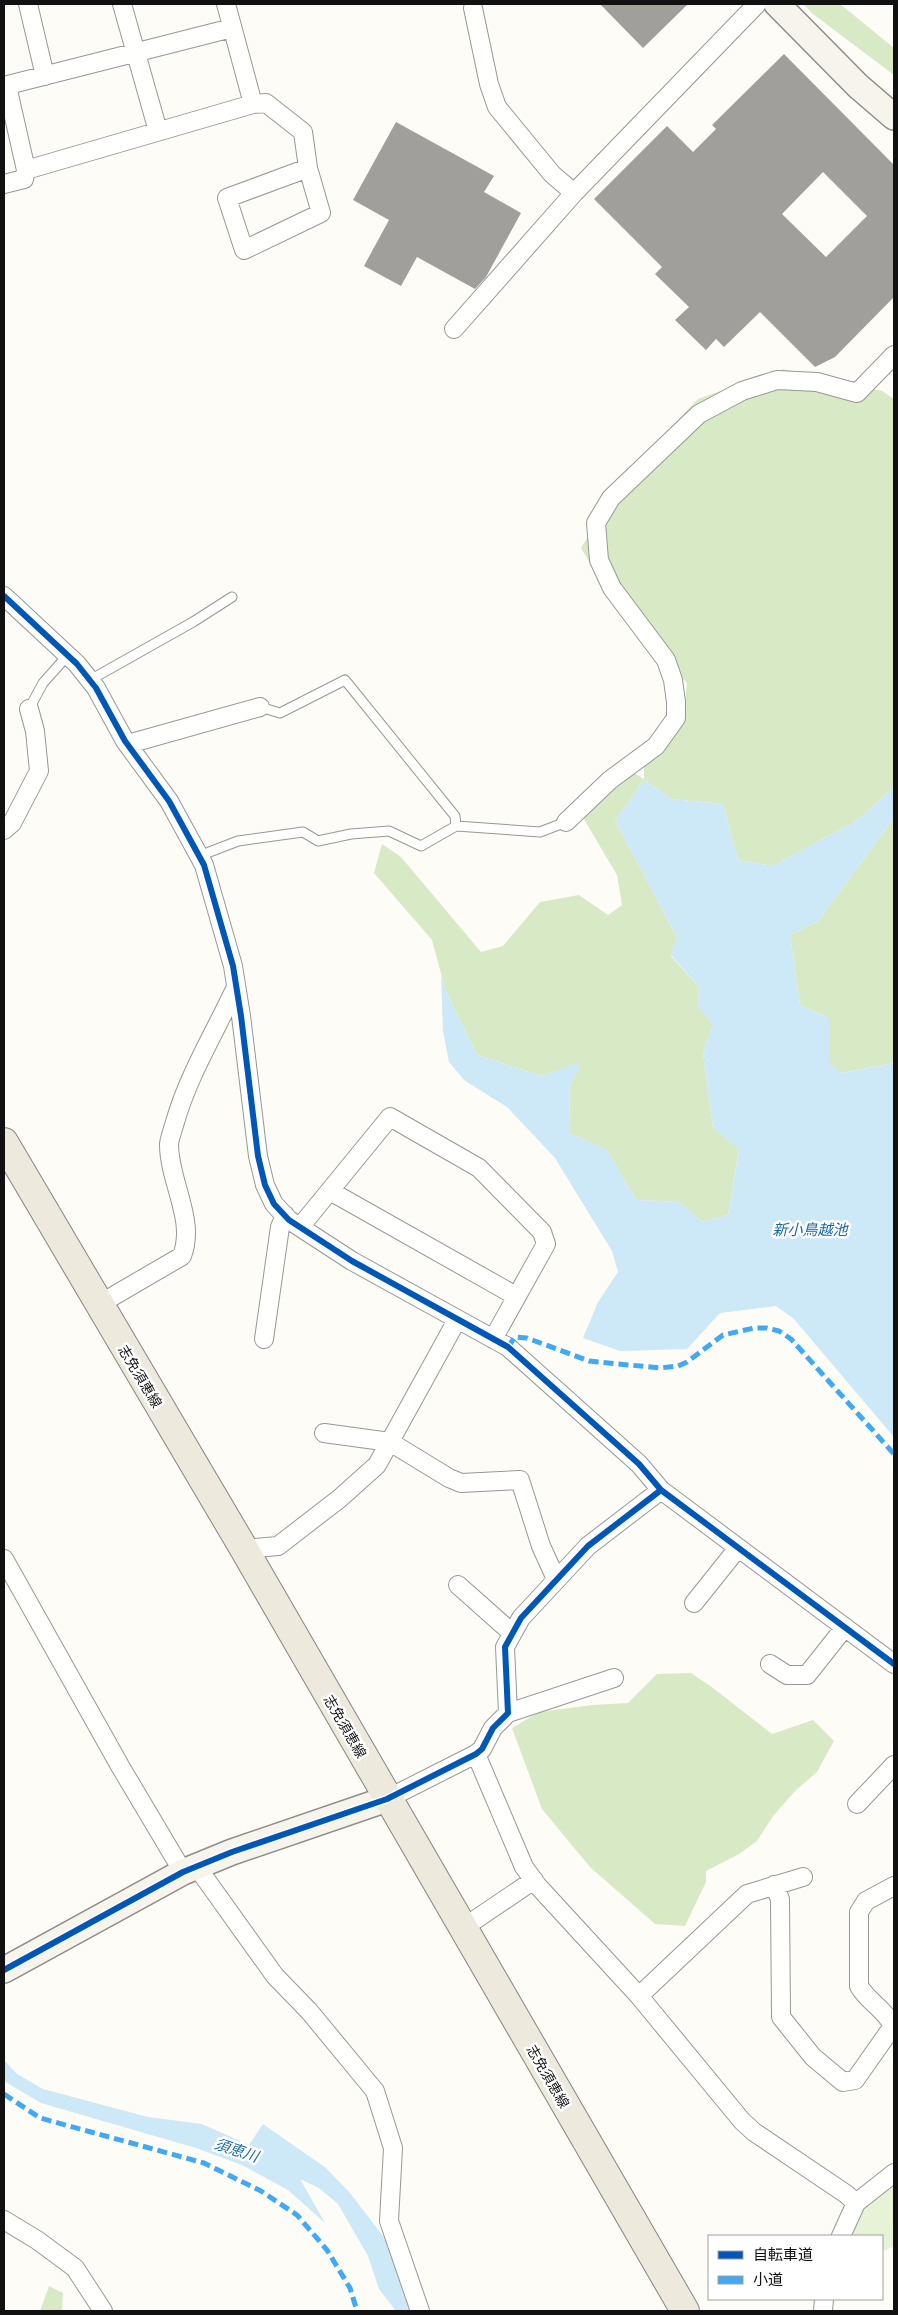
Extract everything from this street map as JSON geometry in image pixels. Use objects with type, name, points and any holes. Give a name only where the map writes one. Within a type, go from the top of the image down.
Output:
[{"type":"main road","name":"志免須恵線","points":[[4,1142],[98,1305],[244,1549],[685,2311]]},
{"type":"street","points":[[28,4],[45,76]]},
{"type":"street","points":[[122,4],[158,131]]},
{"type":"street","points":[[226,4],[253,104]]},
{"type":"street","points":[[454,329],[574,193],[757,4]]},
{"type":"street","points":[[777,4],[858,86],[894,117]]},
{"type":"street","points":[[473,8],[489,84],[497,107],[552,174],[574,193]]},
{"type":"street","points":[[4,184],[24,179],[26,170],[5,86],[232,28]]},
{"type":"street","points":[[26,170],[253,104],[266,103],[303,132],[308,168],[321,213],[244,250],[227,198],[308,168]]},
{"type":"street","points":[[566,822],[610,780],[656,746],[676,718],[673,680],[666,660],[612,588],[599,560],[596,523],[611,498],[699,414],[742,391],[777,380],[817,382],[857,393],[894,355]]},
{"type":"street","points":[[4,596],[68,655],[90,680],[128,744],[169,801],[204,865],[233,966],[258,1156],[266,1185],[274,1204],[300,1228],[352,1261],[508,1347],[639,1464],[662,1490],[894,1664]]},
{"type":"street","points":[[128,744],[260,707]]},
{"type":"street","points":[[4,830],[12,823],[39,771],[35,732],[29,709]]},
{"type":"street","points":[[98,1305],[182,1256],[186,1244],[185,1227],[169,1143],[180,1105],[236,987]]},
{"type":"street","points":[[300,1228],[390,1117],[434,1140],[479,1168],[542,1232],[546,1244],[493,1339]]},
{"type":"street","points":[[330,1191],[516,1296]]},
{"type":"street","points":[[264,1339],[280,1228],[285,1215]]},
{"type":"street","points":[[244,1549],[278,1546],[340,1499],[377,1465],[457,1320]]},
{"type":"street","points":[[324,1433],[390,1442],[449,1478],[462,1483],[520,1480],[541,1546],[556,1579]]},
{"type":"street","points":[[508,1713],[505,1648],[521,1618],[588,1546],[662,1490]]},
{"type":"street","points":[[694,1603],[738,1548]]},
{"type":"street","points":[[4,1559],[120,1766],[190,1870],[275,1976],[309,2011],[375,2091],[393,2148],[389,2221],[420,2311]]},
{"type":"street","points":[[458,1585],[512,1633]]},
{"type":"street","points":[[770,1664],[787,1675],[806,1675],[845,1626]]},
{"type":"street","points":[[4,1970],[190,1870],[232,1852],[388,1798],[476,1754],[482,1749],[493,1728],[508,1713],[614,1678]]},
{"type":"street","points":[[476,1754],[524,1867],[534,1880],[639,1996],[742,2121],[754,2132],[846,2194],[856,2204]]},
{"type":"street","points":[[857,1804],[894,1765]]},
{"type":"street","points":[[639,1996],[748,1894],[803,1877]]},
{"type":"street","points":[[463,1928],[534,1880]]},
{"type":"street","points":[[774,1885],[780,1899],[781,2017],[813,2057],[843,2082],[855,2080],[893,2026],[888,2016],[863,1994],[859,1986],[859,1912],[866,1902],[894,1886]]},
{"type":"street","points":[[842,2235],[856,2204],[894,2173]]},
{"type":"street","points":[[4,2220],[37,2240],[75,2268],[103,2311]]},
{"type":"lane","points":[[90,680],[193,622],[232,597]]},
{"type":"lane","points":[[29,709],[43,683],[68,655]]},
{"type":"lane","points":[[260,707],[280,713],[345,680],[455,816],[456,826]]},
{"type":"lane","points":[[199,856],[238,841],[303,832],[318,841],[351,834],[389,831],[421,846],[456,826],[540,832],[566,822]]},
{"type":"green space","points":[[803,4],[840,4],[894,48],[894,75],[813,14]]},
{"type":"green space","points":[[783,369],[882,391],[894,399],[894,787],[859,819],[773,866],[738,860],[723,804],[672,799],[644,780],[615,821],[677,937],[671,956],[699,987],[698,1006],[713,1025],[703,1053],[713,1127],[739,1149],[728,1215],[702,1222],[679,1202],[636,1200],[607,1150],[569,1133],[570,1087],[580,1063],[541,1076],[477,1055],[446,992],[432,940],[374,873],[382,844],[401,857],[481,952],[503,946],[540,902],[579,895],[608,915],[622,905],[617,875],[582,816],[634,773],[644,779],[644,766],[682,726],[687,683],[620,614],[581,548],[627,473],[698,399]]},
{"type":"green space","points":[[894,818],[894,1063],[842,1073],[829,1063],[829,1018],[800,1005],[790,935],[818,921]]},
{"type":"green space","points":[[691,1673],[772,1734],[813,1720],[834,1741],[817,1772],[795,1791],[773,1816],[757,1841],[739,1854],[706,1871],[706,1882],[685,1926],[655,1924],[590,1867],[542,1809],[512,1728],[539,1712],[593,1705],[628,1703],[657,1674]]},
{"type":"green space","points":[[894,2184],[894,2246],[883,2252],[883,2235],[848,2235],[860,2212]]},
{"type":"green space","points":[[49,2286],[63,2293],[62,2311],[40,2311]]},
{"type":"water","name":"新小鳥越池","points":[[644,780],[672,799],[723,804],[738,860],[773,866],[859,819],[894,787],[894,818],[818,921],[790,935],[800,1005],[829,1018],[829,1063],[843,1073],[894,1063],[894,1437],[793,1318],[776,1306],[720,1313],[687,1349],[620,1351],[583,1338],[598,1302],[618,1272],[612,1251],[555,1158],[507,1107],[464,1080],[449,1062],[443,1031],[441,975],[446,992],[477,1055],[541,1076],[581,1062],[570,1087],[569,1133],[607,1150],[636,1200],[679,1202],[702,1222],[728,1215],[739,1150],[713,1127],[703,1053],[713,1025],[698,1007],[699,987],[671,955],[677,937],[615,821]]},
{"type":"water","name":"須恵川","points":[[4,2060],[17,2074],[43,2089],[148,2117],[202,2124],[249,2145],[263,2124],[326,2168],[350,2193],[386,2240],[401,2275],[411,2311],[396,2311],[379,2289],[368,2256],[338,2204],[319,2188],[300,2179],[325,2223],[288,2190],[242,2165],[196,2148],[41,2103],[4,2081]]},
{"type":"building","points":[[600,4],[688,4],[643,48]]},
{"type":"building","points":[[784,54],[894,165],[894,297],[835,357],[815,367],[760,312],[724,347],[716,339],[706,350],[675,320],[689,307],[655,274],[662,267],[594,199],[667,126],[693,152],[716,129],[712,125]],"holes":[[[823,172],[867,216],[826,257],[782,214]]]},
{"type":"building","points":[[396,122],[494,176],[484,192],[521,213],[486,277],[475,289],[417,257],[401,286],[364,266],[389,220],[353,200]]},
{"type":"marked path","points":[[508,1347],[515,1337],[527,1338],[589,1361],[660,1368],[678,1366],[687,1362],[723,1335],[754,1328],[767,1328],[779,1331],[791,1339],[894,1454]]},
{"type":"marked path","points":[[4,2094],[40,2118],[204,2163],[261,2191],[297,2215],[327,2250],[350,2288],[357,2311]]},
{"type":"cycle path","points":[[4,596],[77,664],[96,688],[125,741],[169,801],[204,865],[233,966],[258,1156],[265,1185],[274,1204],[289,1220],[352,1261],[508,1347],[639,1464],[661,1490],[894,1664]]},
{"type":"cycle path","points":[[4,1970],[183,1872],[232,1852],[387,1799],[476,1754],[482,1749],[493,1728],[508,1713],[505,1647],[521,1618],[588,1546],[661,1490]]}]
